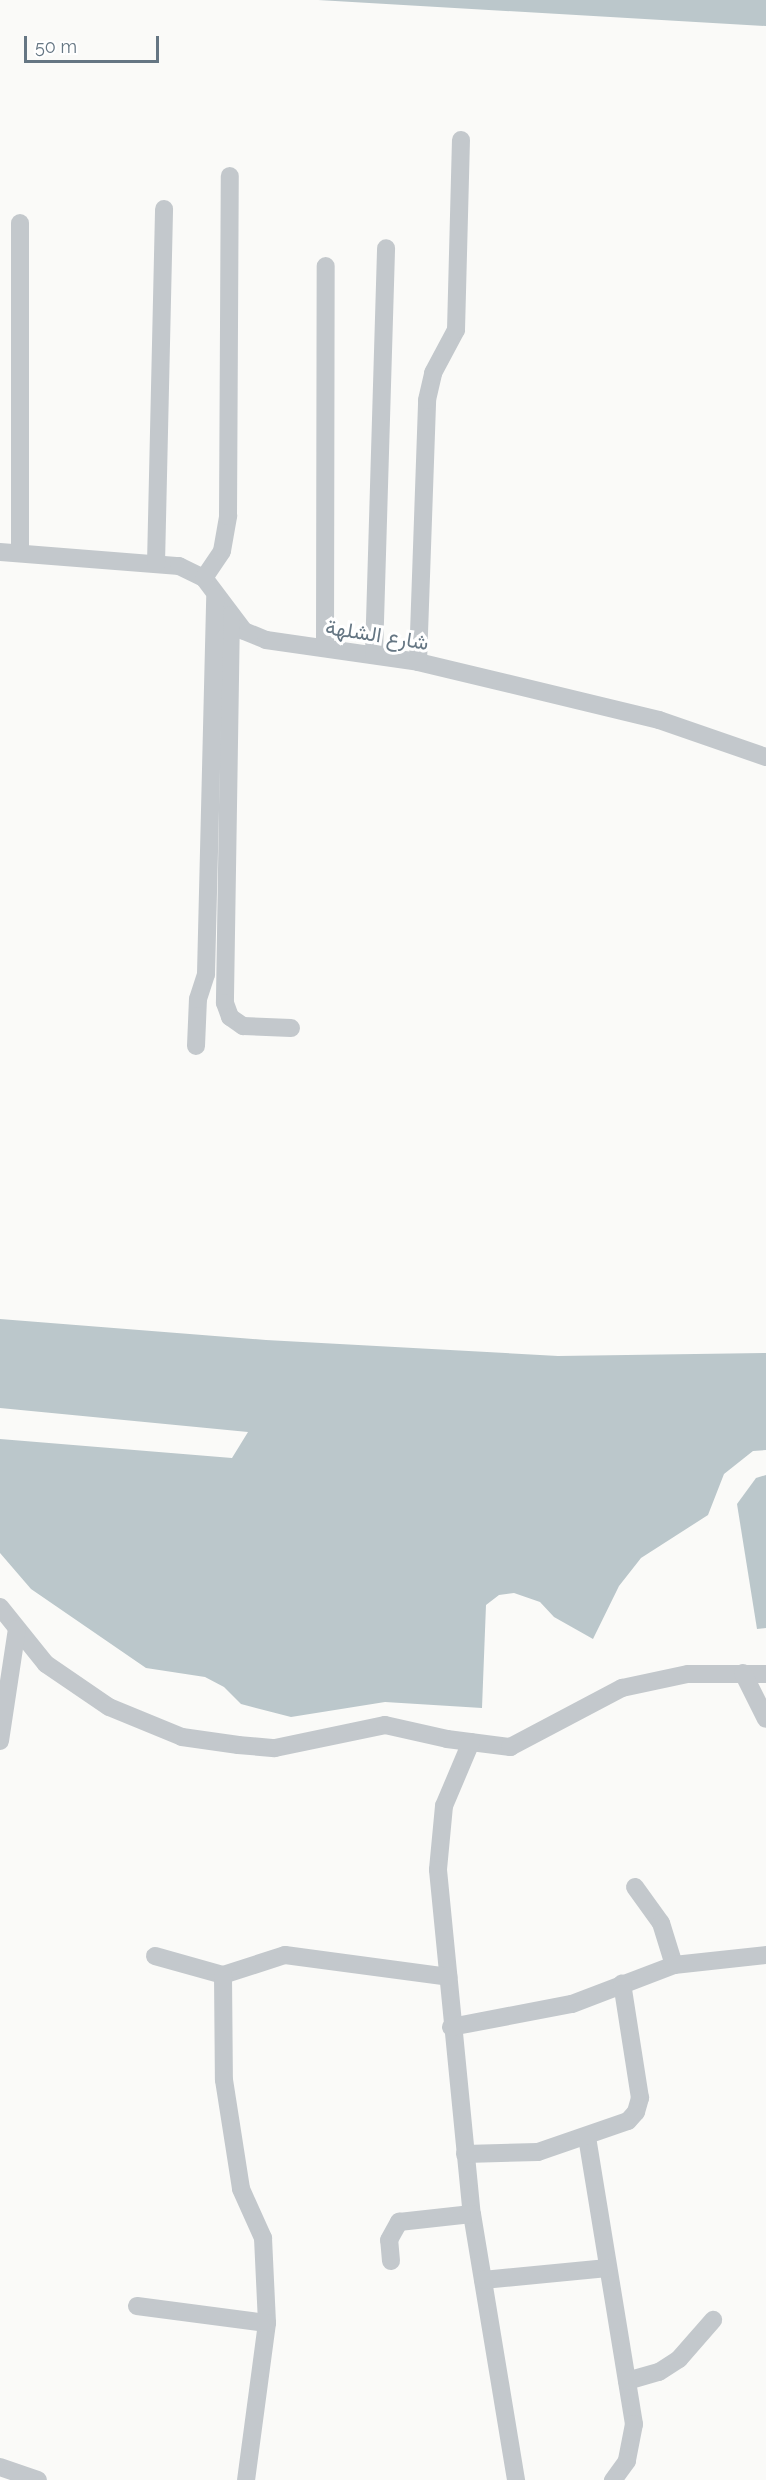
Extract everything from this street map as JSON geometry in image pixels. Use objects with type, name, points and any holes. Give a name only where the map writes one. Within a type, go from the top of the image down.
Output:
[{"type":"street","points":[[418,662],[427,400],[433,373],[456,330],[461,140]]},
{"type":"street","points":[[0,552],[179,566],[204,578],[222,551],[228,516],[230,176]]},
{"type":"street","points":[[156,564],[164,209]]},
{"type":"street","points":[[20,223],[20,553]]},
{"type":"street","points":[[374,655],[386,248]]},
{"type":"street","points":[[325,648],[327,266]]},
{"type":"street","name":"شارع الشلهة","points":[[204,578],[215,597],[244,631],[267,640],[418,662],[659,720],[766,757]]},
{"type":"street","points":[[196,1046],[198,999],[206,974],[215,597]]},
{"type":"street","points":[[231,615],[225,1003],[230,1017],[243,1026],[291,1028]]},
{"type":"street","points":[[0,1606],[46,1664],[109,1707],[182,1737],[275,1748],[385,1725],[471,1742],[510,1747],[622,1688],[688,1674],[766,1674]]},
{"type":"street","points":[[0,1741],[17,1629]]},
{"type":"street","points":[[742,1673],[766,1719]]},
{"type":"street","points":[[471,1742],[444,1806],[438,1870],[449,1977],[451,2027],[472,2214],[516,2480]]},
{"type":"street","points":[[635,1887],[661,1923],[674,1965]]},
{"type":"street","points":[[451,2027],[572,2004],[674,1965],[766,1954]]},
{"type":"street","points":[[155,1956],[223,1974],[285,1955],[449,1977]]},
{"type":"street","points":[[223,1974],[224,2080],[241,2189],[262,2238],[267,2323],[246,2480]]},
{"type":"street","points":[[465,2154],[538,2152],[587,2137],[627,2121],[640,2098],[622,1983]]},
{"type":"street","points":[[587,2137],[634,2424],[627,2461],[613,2480]]},
{"type":"street","points":[[391,2260],[390,2240],[399,2222],[472,2214]]},
{"type":"street","points":[[483,2280],[607,2268]]},
{"type":"street","points":[[137,2306],[267,2323]]},
{"type":"street","points":[[627,2381],[659,2372],[679,2359],[713,2320]]},
{"type":"street","points":[[0,2467],[39,2480]]},
{"type":"shaded area","points":[[318,0],[766,0],[766,26]]},
{"type":"shaded area","points":[[0,1319],[266,1340],[558,1356],[766,1353],[766,1450],[753,1451],[724,1474],[708,1515],[641,1558],[619,1586],[593,1639],[554,1617],[540,1602],[514,1593],[499,1595],[486,1605],[482,1708],[385,1702],[291,1717],[241,1704],[224,1687],[205,1677],[146,1668],[31,1589],[0,1553],[0,1439],[232,1458],[248,1432],[0,1408]]},
{"type":"shaded area","points":[[766,1475],[766,1628],[757,1629],[737,1504],[756,1478]]}]
